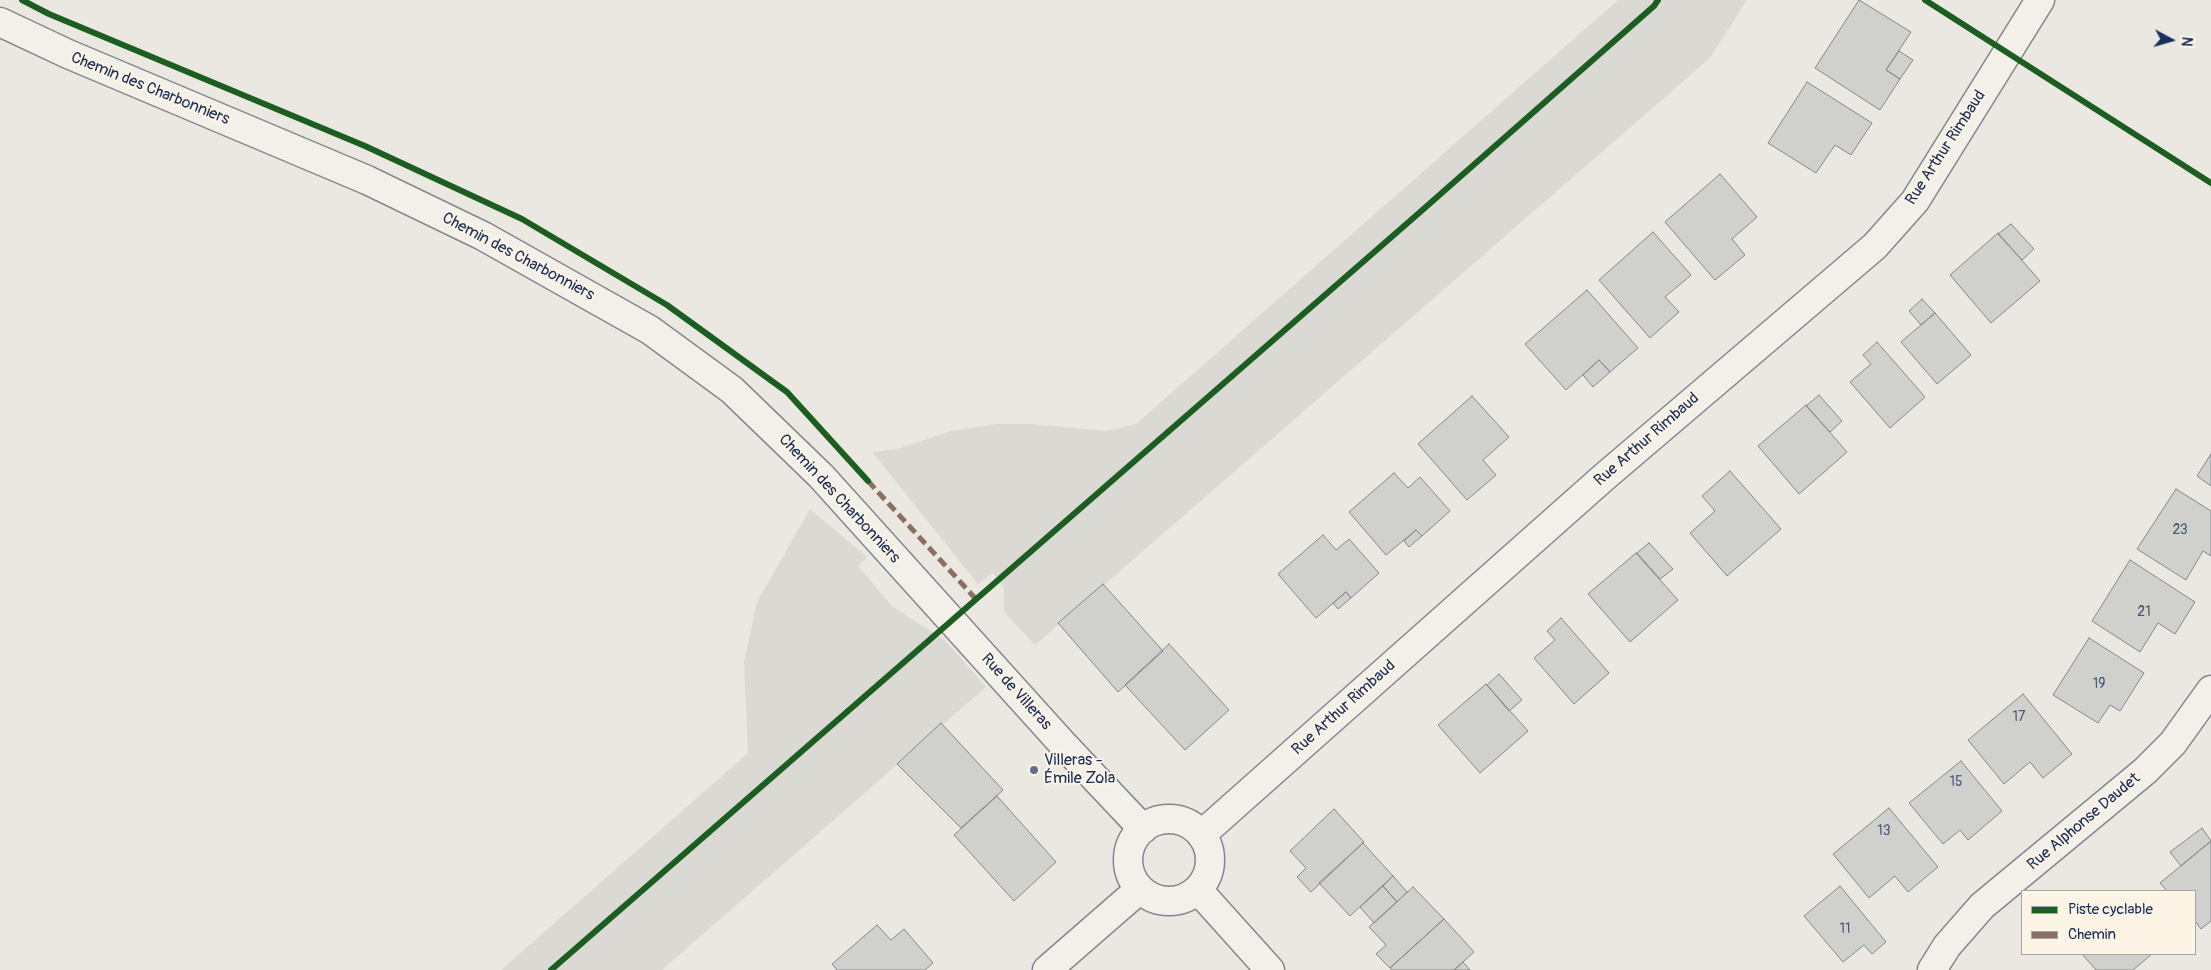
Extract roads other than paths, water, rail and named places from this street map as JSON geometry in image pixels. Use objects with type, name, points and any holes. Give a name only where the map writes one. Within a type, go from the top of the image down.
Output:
[{"type":"street","name":"Rue Arthur Rimbaud","points":[[1201,835],[1603,478],[1875,246],[1915,201],[2040,0]]},
{"type":"street","name":"Chemin des Charbonniers","points":[[0,22],[68,54],[376,184],[483,236],[650,330],[739,396],[821,476],[951,620]]},
{"type":"street","name":"Rue de Villeras","points":[[951,620],[1061,742],[1143,829]]},
{"type":"street","name":"Rue Alphonse Daudet","points":[[1932,970],[1947,946],[1982,906],[2145,771],[2173,743],[2211,690]]},
{"type":"street","points":[[1179,820],[1191,826],[1201,835],[1207,845],[1209,869],[1205,880],[1198,890],[1187,897],[1175,901],[1162,900],[1150,896],[1140,889],[1132,878],[1129,858],[1134,839],[1143,829],[1154,822],[1179,820]]},
{"type":"street","points":[[1047,970],[1140,889]]},
{"type":"street","points":[[1198,890],[1270,970]]},
{"type":"place","name":"Villeras - Émile Zola","points":[[1034,770]]}]
